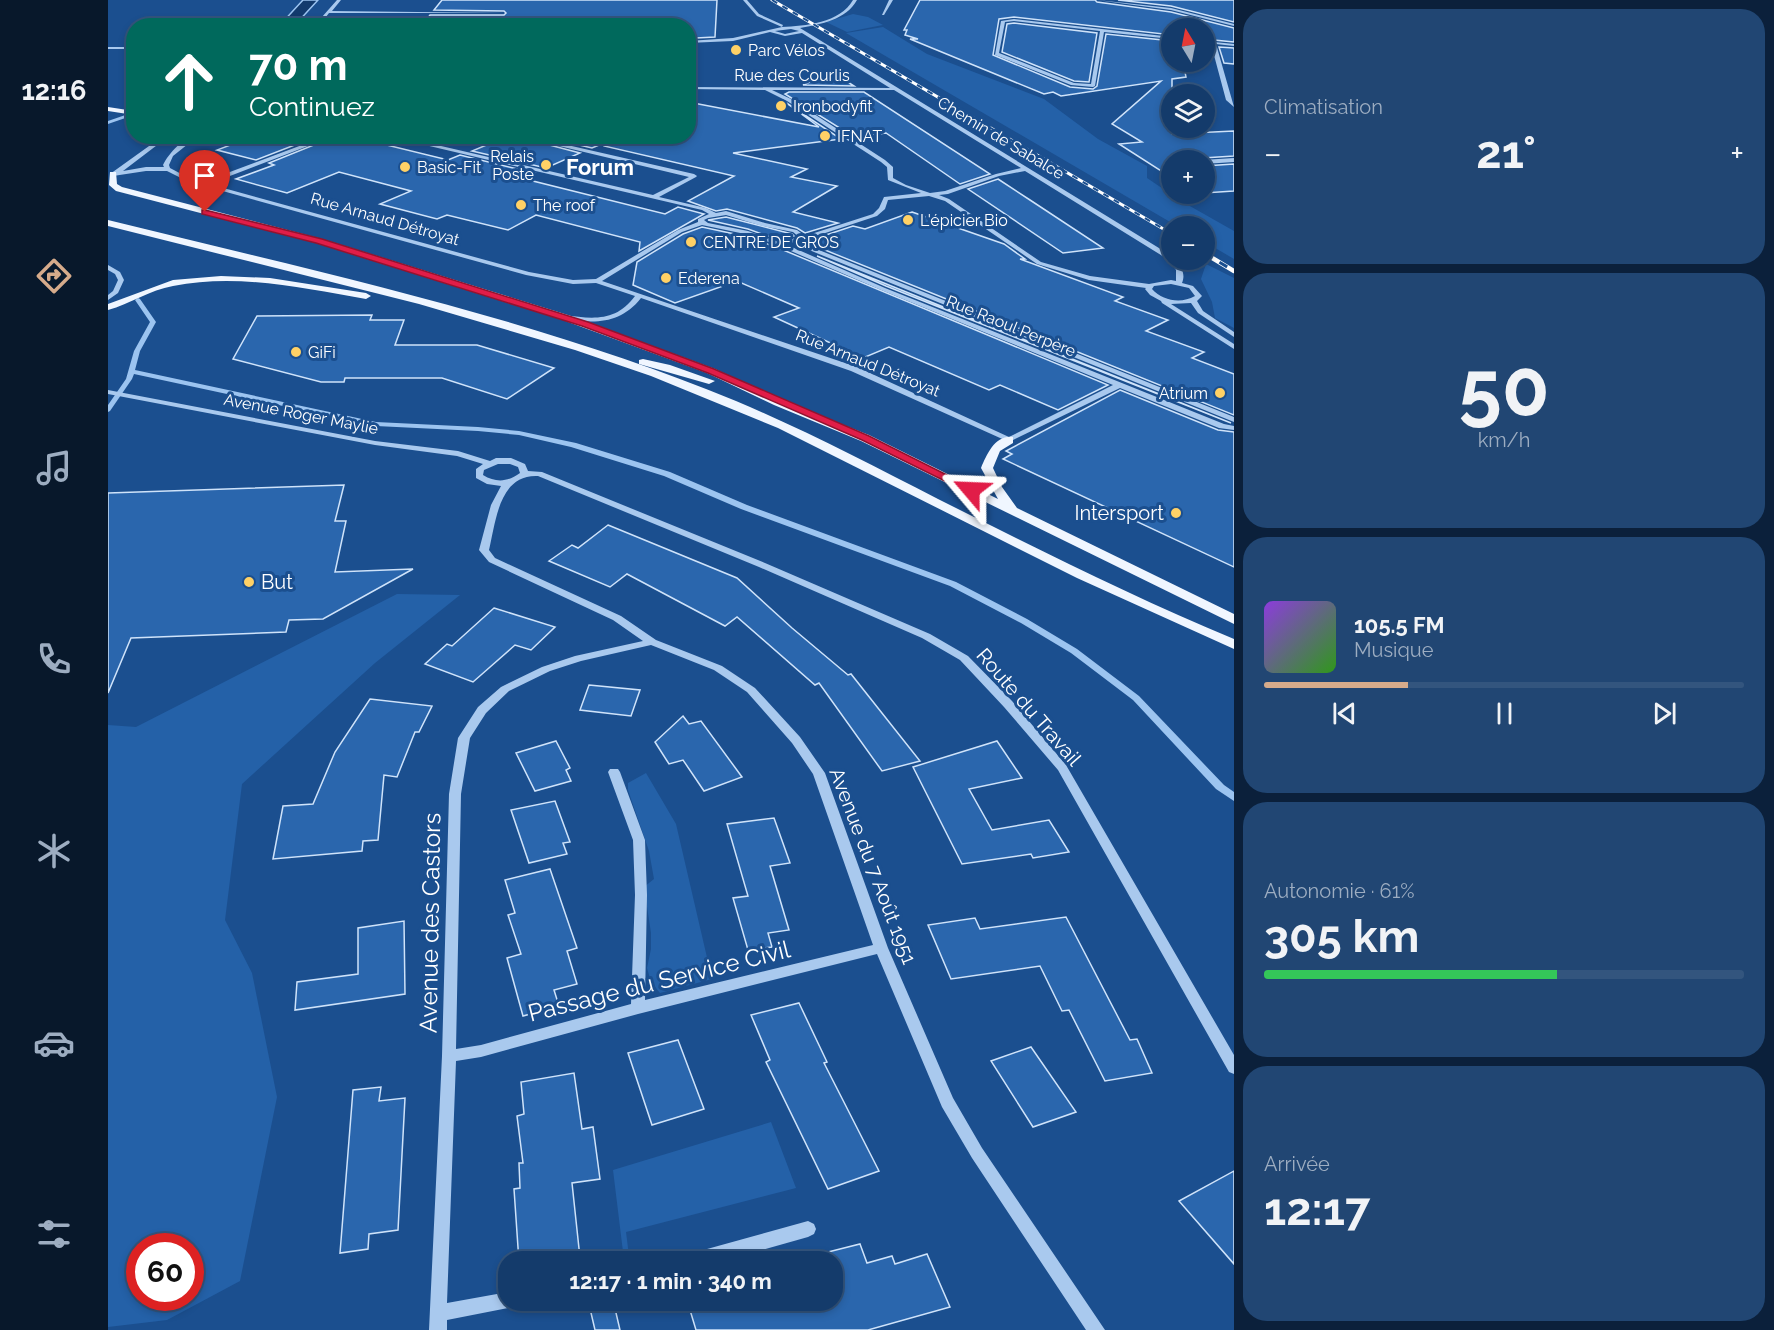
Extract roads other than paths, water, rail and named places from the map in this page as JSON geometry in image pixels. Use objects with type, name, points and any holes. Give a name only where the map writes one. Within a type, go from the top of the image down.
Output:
[{"type":"main road","points":[[111,176],[113,185],[118,189],[319,241],[564,317],[711,371],[865,438],[1234,620]]},
{"type":"main road","points":[[108,223],[490,319],[598,354],[731,403],[801,435],[1071,571],[1234,644]]},
{"type":"main road","points":[[108,307],[145,291],[173,283],[228,278],[327,290],[490,319]]},
{"type":"main road","points":[[598,354],[666,367],[785,405]]},
{"type":"main road","points":[[1009,440],[995,449],[987,468],[996,487],[1013,511]]},
{"type":"street","points":[[323,18],[339,0]]},
{"type":"street","points":[[745,0],[758,15],[771,22],[796,28],[841,14],[852,6],[855,0]]},
{"type":"street","points":[[883,14],[891,0]]},
{"type":"street","points":[[1099,0],[1171,9],[1234,25]]},
{"type":"street","points":[[1171,9],[1178,6]]},
{"type":"street","points":[[328,12],[502,13]]},
{"type":"street","points":[[1102,30],[1094,83],[1088,86],[1073,84],[997,54],[1003,21],[1007,20],[1102,30],[1161,37]]},
{"type":"street","points":[[771,22],[773,30],[782,35]]},
{"type":"street","points":[[696,43],[733,39],[788,27]]},
{"type":"street","name":"Chemin de Sabalce","points":[[796,28],[1161,253]]},
{"type":"street","points":[[696,44],[726,44],[801,32]]},
{"type":"street","name":"Chemin de Sabalce","points":[[789,35],[816,41]]},
{"type":"street","points":[[1215,43],[1234,45]]},
{"type":"street","points":[[108,48],[126,48]]},
{"type":"street","points":[[1215,54],[1228,100],[1234,106]]},
{"type":"street","name":"Rue des Courlis","points":[[696,88],[894,89]]},
{"type":"street","points":[[767,89],[789,100],[890,167],[888,189],[882,209],[875,215],[803,239],[779,244]]},
{"type":"street","points":[[111,176],[156,144]]},
{"type":"street","points":[[168,169],[166,165],[171,155],[185,144]]},
{"type":"street","points":[[203,184],[310,144]]},
{"type":"street","name":"Rue Raoul Perpère","points":[[423,144],[704,209],[714,214],[726,213],[764,225],[795,231],[807,247],[816,251],[1234,420]]},
{"type":"street","points":[[554,144],[694,176],[653,198]]},
{"type":"street","points":[[1215,161],[1234,160]]},
{"type":"street","name":"Rue Arnaud Détroyat","points":[[111,176],[146,169],[168,169],[203,184],[528,274],[573,282],[597,281],[854,369],[1009,440]]},
{"type":"street","points":[[888,189],[929,194],[955,191],[998,175],[1026,169]]},
{"type":"street","points":[[888,189],[929,194],[947,200],[1039,263],[1089,278],[1149,286],[1164,282],[1179,283],[1198,293],[1193,300],[1173,302],[1159,298]]},
{"type":"street","points":[[597,281],[680,231],[701,223],[701,218],[714,214]]},
{"type":"street","name":"Rue Raoul Perpère","points":[[701,223],[746,232],[779,244],[1119,385],[1221,426],[1234,428]]},
{"type":"street","points":[[108,267],[118,273],[121,280],[116,292],[108,298]]},
{"type":"street","name":"Chemin de Sabalce","points":[[1179,283],[1182,278],[1180,270]]},
{"type":"street","points":[[1149,286],[1149,292],[1234,347]]},
{"type":"street","points":[[564,317],[589,320],[614,317],[630,310],[640,295]]},
{"type":"street","points":[[1193,300],[1200,312],[1234,335]]},
{"type":"street","points":[[1009,440],[1119,385]]},
{"type":"street","name":"Avenue Roger Maylie","points":[[108,392],[375,443],[458,454],[489,463],[504,460],[522,466],[524,473]]},
{"type":"street","points":[[489,463],[480,469],[479,476],[494,483],[509,482],[524,473]]},
{"type":"street","name":"Route du Travail","points":[[524,473],[539,474],[762,565],[926,636],[964,657],[1008,704],[1062,768],[1234,1068]]},
{"type":"street","name":"Avenue du 7 Août 1951","points":[[509,482],[501,490],[497,500],[484,550],[492,560],[617,618],[652,642],[718,668],[751,690],[796,740],[819,773],[881,948],[947,1102],[976,1153],[1096,1330]]},
{"type":"street","name":"Avenue des Castors","points":[[439,1322],[449,1056],[455,794],[464,738],[482,710],[505,689],[546,669],[628,645],[652,642]]},
{"type":"street","points":[[614,772],[639,840],[641,895],[638,1008]]},
{"type":"street","name":"Passage du Service Civil","points":[[449,1056],[481,1051],[638,1008],[881,948]]},
{"type":"street","points":[[729,1251],[808,1229]]},
{"type":"street","points":[[439,1322],[498,1303]]},
{"type":"waterway","points":[[108,123],[126,116]]},
{"type":"waterway","points":[[131,371],[137,351],[153,322],[138,300]]},
{"type":"waterway","points":[[108,410],[129,379],[131,371]]},
{"type":"waterway","points":[[131,371],[376,424],[519,433],[573,445],[667,474],[744,507],[953,584],[1024,621],[1074,651],[1136,698],[1220,787],[1234,797]]},
{"type":"railway","points":[[772,0],[1161,228]]},
{"type":"railway","points":[[1215,260],[1234,271]]},
{"type":"place","name":"Parc Vélos","points":[[736,50]]},
{"type":"place","name":"Ironbodyfit","points":[[781,106]]},
{"type":"place","name":"IFNAT","points":[[825,136]]},
{"type":"place","name":"Relais Poste","points":[[546,165]]},
{"type":"place","name":"Basic-Fit","points":[[405,167]]},
{"type":"place","name":"The roof","points":[[521,205]]},
{"type":"place","name":"L'épicier Bio","points":[[908,220]]},
{"type":"place","name":"CENTRE DE GROS","points":[[691,242]]},
{"type":"place","name":"Ederena","points":[[666,278]]},
{"type":"place","name":"GiFi","points":[[296,352]]},
{"type":"place","name":"Atrium","points":[[1220,393]]},
{"type":"place","name":"Intersport","points":[[1176,513]]},
{"type":"place","name":"But","points":[[249,582]]},
{"type":"district","name":"Forum","points":[[600,167]]}]
